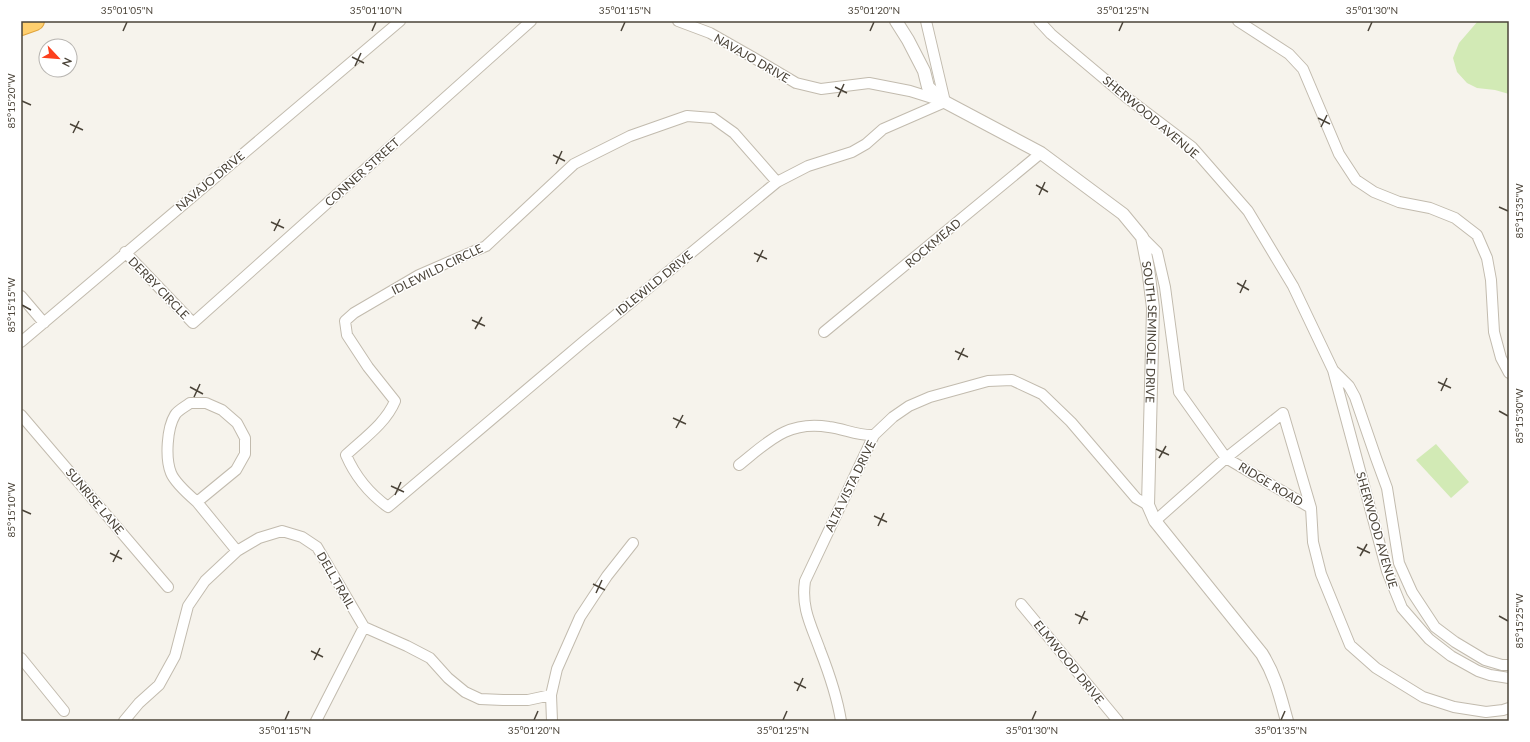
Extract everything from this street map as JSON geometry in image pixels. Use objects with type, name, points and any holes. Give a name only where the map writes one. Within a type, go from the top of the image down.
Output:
[{"type":"highway","points":[[21,26],[35,21]]},
{"type":"street","name":"NAVAJO DRIVE","points":[[21,342],[125,252],[400,21]]},
{"type":"street","name":"CONNER STREET","points":[[193,323],[531,21]]},
{"type":"street","name":"NAVAJO DRIVE","points":[[678,21],[710,33],[796,83],[821,89],[869,82],[910,90],[945,102]]},
{"type":"street","name":"SOUTH SEMINOLE DRIVE","points":[[896,21],[908,40],[924,72],[928,86],[945,102],[1041,153],[1123,214],[1142,237],[1153,308],[1148,505],[1155,521],[1262,654],[1272,670],[1279,688],[1287,721]]},
{"type":"street","points":[[926,21],[945,102]]},
{"type":"street","name":"SHERWOOD AVENUE","points":[[1039,21],[1051,34],[1126,97],[1192,147],[1248,211],[1293,286],[1332,370],[1385,564],[1402,608],[1428,639],[1451,656],[1478,671],[1490,675],[1509,678]]},
{"type":"street","points":[[1238,21],[1289,54],[1303,70],[1339,154],[1356,180],[1374,192],[1393,199],[1430,208],[1455,218],[1477,235],[1487,258],[1491,280],[1494,332],[1501,358],[1509,373]]},
{"type":"street","name":"IDLEWILD DRIVE","points":[[388,507],[583,342],[777,182],[808,166],[852,152],[866,144],[883,129],[945,102]]},
{"type":"street","name":"IDLEWILD CIRCLE","points":[[388,507],[374,497],[352,468],[346,455],[391,411],[395,401],[368,367],[347,335],[346,321],[354,313],[419,275],[486,246],[574,164],[630,136],[686,116],[712,118],[734,133],[777,182]]},
{"type":"street","name":"ROCKMEAD","points":[[824,332],[1041,153]]},
{"type":"street","name":"RIDGE ROAD","points":[[1142,237],[1157,252],[1165,287],[1179,392],[1226,458],[1311,508],[1313,542],[1321,574],[1350,645],[1376,668],[1423,697],[1454,707],[1486,712],[1509,708]]},
{"type":"street","name":"DERBY CIRCLE","points":[[125,252],[193,323]]},
{"type":"street","points":[[21,296],[44,323]]},
{"type":"street","name":"SHERWOOD AVENUE","points":[[1332,370],[1348,386],[1357,404],[1387,488],[1399,563],[1412,592],[1435,627],[1455,642],[1485,660],[1502,665],[1509,665]]},
{"type":"street","name":"ALTA VISTA DRIVE","points":[[841,721],[837,698],[806,613],[803,595],[805,581],[874,435],[893,417],[909,406],[930,397],[988,381],[1012,380],[1042,394],[1071,422],[1136,498],[1148,505]]},
{"type":"street","points":[[198,502],[236,470],[245,454],[245,438],[237,423],[222,410],[206,403],[190,403],[176,414],[170,429],[167,449],[171,473],[186,493],[198,502],[237,551]]},
{"type":"street","points":[[1155,521],[1226,458],[1283,413],[1311,508]]},
{"type":"street","name":"SUNRISE LANE","points":[[21,415],[168,587]]},
{"type":"street","points":[[739,465],[779,434],[795,427],[814,425],[830,427],[864,436],[874,435]]},
{"type":"street","name":"DELL TRAIL","points":[[124,721],[140,703],[160,685],[176,656],[188,606],[205,581],[237,551],[259,538],[282,531],[302,537],[317,547],[364,627]]},
{"type":"street","points":[[552,721],[551,695],[557,670],[580,617],[607,576],[633,543]]},
{"type":"street","name":"ELMWOOD DRIVE","points":[[1021,604],[1118,721]]},
{"type":"street","points":[[316,721],[364,627],[430,658],[448,678],[465,692],[480,699],[528,700],[551,695]]},
{"type":"street","points":[[21,658],[64,711]]},
{"type":"green space","points":[[1478,21],[1509,21],[1509,94],[1495,90],[1477,88],[1467,83],[1457,72],[1453,58],[1459,43]]},
{"type":"green space","points":[[1436,444],[1469,482],[1451,498],[1416,460]]}]
